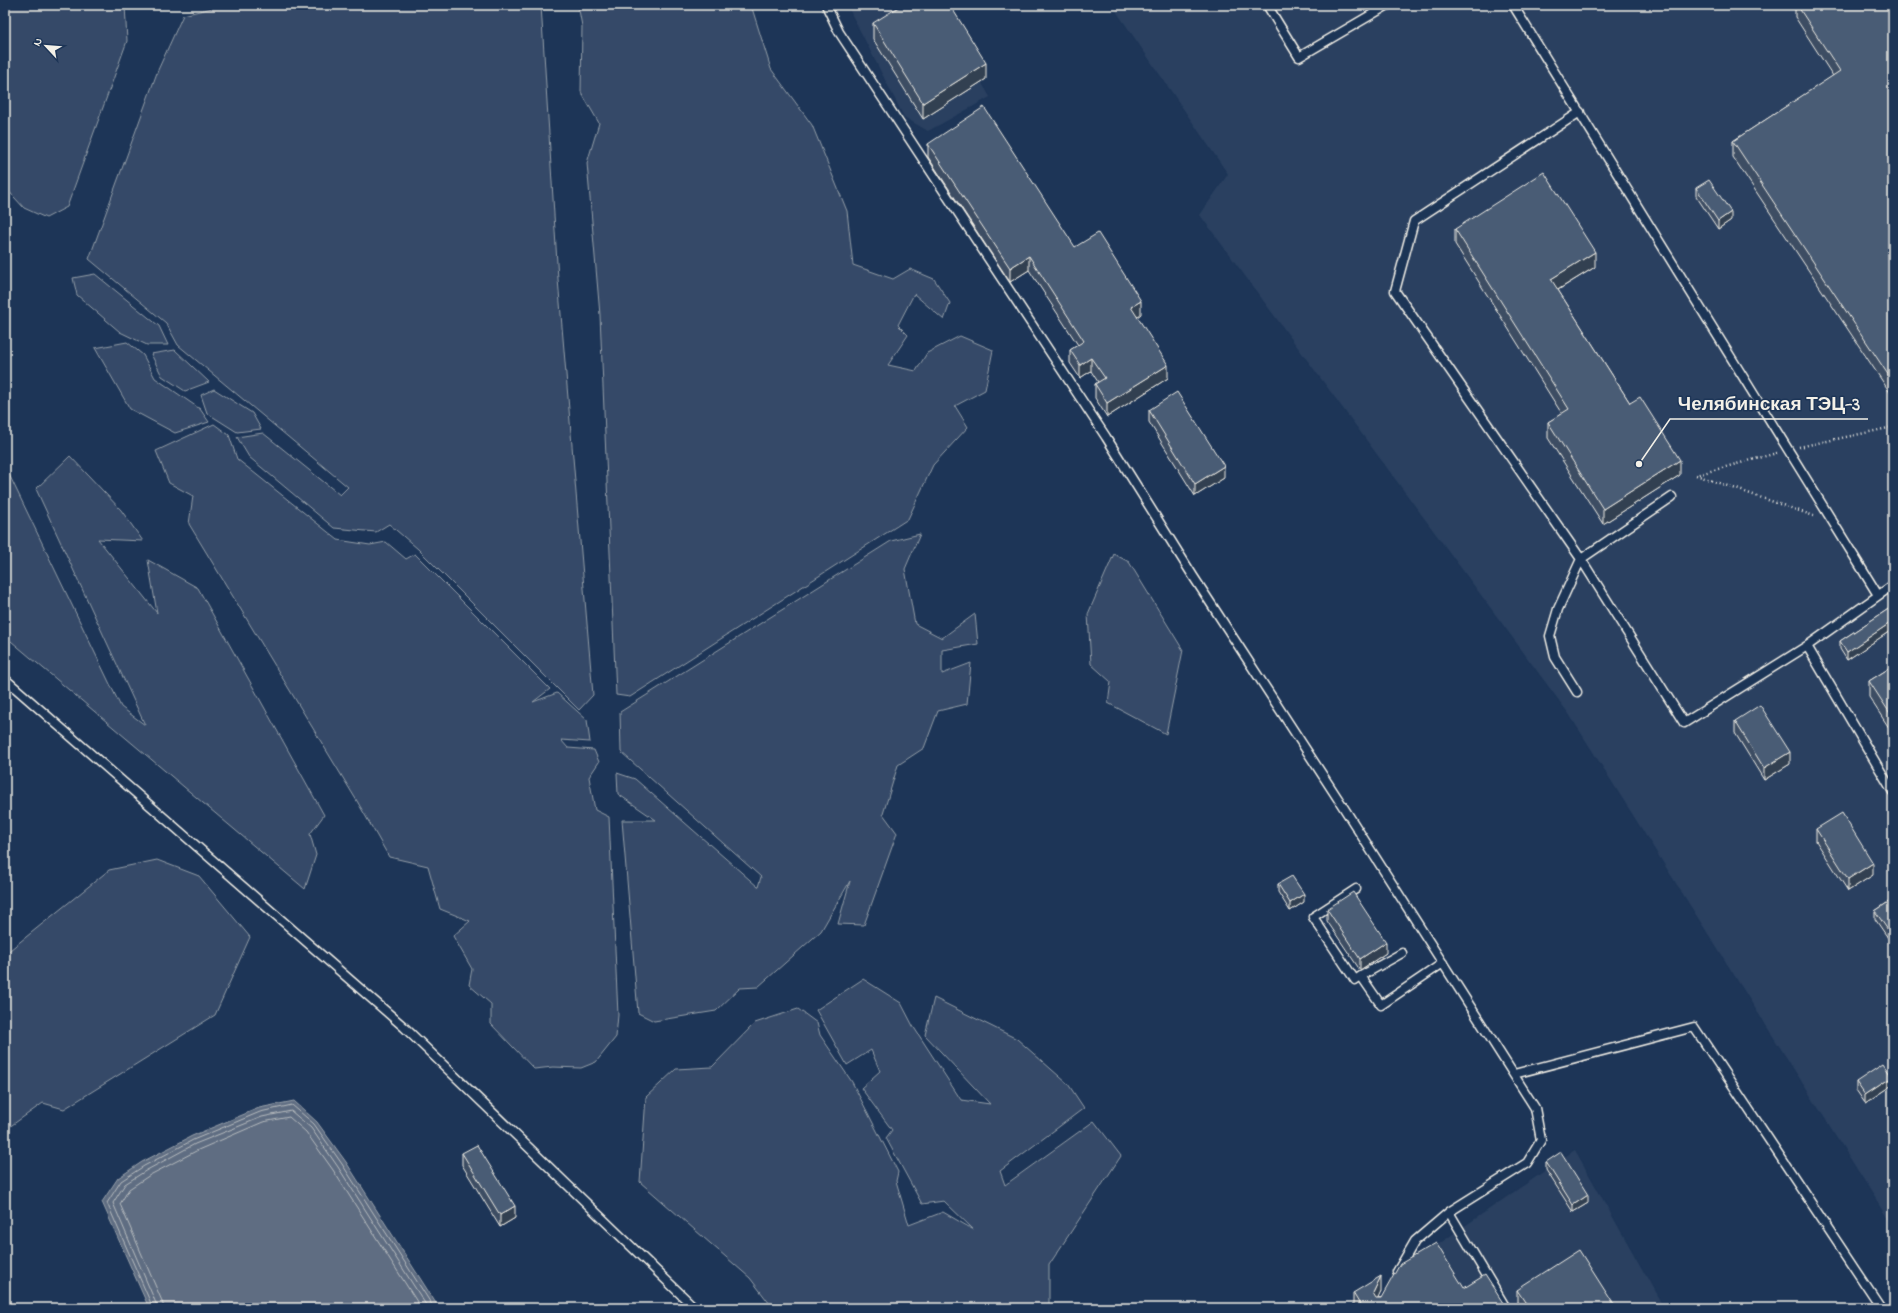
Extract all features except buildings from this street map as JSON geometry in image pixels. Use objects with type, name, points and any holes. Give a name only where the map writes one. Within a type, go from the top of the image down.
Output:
[{"type":"lane","points":[[826,5],[839,32],[1106,437],[1535,1108],[1541,1140],[1527,1163],[1449,1212],[1415,1241],[1392,1281]]},
{"type":"lane","points":[[1267,5],[1299,57],[1388,5]]},
{"type":"lane","points":[[1513,5],[1878,595]]},
{"type":"lane","points":[[1580,112],[1414,221],[1395,291],[1581,558],[1684,723],[1807,646],[1893,585]]},
{"type":"lane","points":[[1577,692],[1555,657],[1550,636],[1558,609],[1581,558],[1672,497]]},
{"type":"lane","points":[[1807,646],[1893,792]]},
{"type":"lane","points":[[5,679],[404,1027],[695,1308]]},
{"type":"lane","points":[[1356,889],[1313,918],[1355,980],[1402,952]]},
{"type":"lane","points":[[1361,976],[1380,1005],[1443,963]]},
{"type":"lane","points":[[1514,1074],[1694,1026],[1881,1308]]},
{"type":"lane","points":[[1449,1212],[1506,1308]]},
{"type":"path","points":[[1834,523],[1696,475],[1788,450],[1893,427]]},
{"type":"shaded area","points":[[5,5],[125,5],[127,41],[67,207],[46,218],[24,208],[5,187]]},
{"type":"shaded area","points":[[213,5],[541,5],[558,279],[593,695],[579,710],[418,549],[389,524],[376,532],[334,528],[249,457],[237,437],[263,433],[340,495],[348,487],[178,345],[166,323],[89,259],[158,70],[183,15],[212,8]]},
{"type":"shaded area","points":[[578,5],[751,5],[771,69],[812,125],[847,211],[853,265],[893,279],[910,269],[934,279],[950,303],[944,320],[914,294],[898,325],[908,335],[888,365],[916,371],[927,353],[960,336],[993,350],[985,390],[955,406],[968,427],[933,465],[908,519],[630,697],[616,695],[600,315],[587,163],[599,123],[581,92],[582,26]]},
{"type":"shaded area","points":[[847,5],[936,5],[990,97],[928,131],[904,117]]},
{"type":"shaded area","points":[[1112,5],[1893,5],[1893,1226],[1569,714],[1200,215],[1228,174]]},
{"type":"shaded area","points":[[95,274],[159,326],[168,345],[147,345],[120,332],[77,295],[73,278]]},
{"type":"shaded area","points":[[127,342],[143,355],[155,378],[200,409],[209,422],[175,433],[130,409],[95,348]]},
{"type":"shaded area","points":[[175,350],[209,382],[185,391],[162,376],[151,354]]},
{"type":"shaded area","points":[[214,389],[252,413],[261,429],[237,432],[207,413],[201,395]]},
{"type":"shaded area","points":[[214,424],[229,435],[237,459],[338,540],[370,545],[386,542],[406,559],[415,554],[550,689],[533,702],[557,693],[587,720],[590,742],[561,740],[568,748],[594,750],[599,762],[589,777],[595,810],[609,817],[618,1015],[616,1037],[596,1062],[581,1068],[553,1067],[534,1069],[491,1024],[491,1004],[469,985],[472,969],[453,936],[470,921],[440,909],[428,866],[389,857],[357,801],[189,524],[193,496],[169,483],[156,451]]},
{"type":"shaded area","points":[[70,456],[121,510],[143,541],[98,539],[157,613],[148,560],[198,588],[324,815],[310,834],[316,855],[305,889],[5,636],[5,466],[121,707],[145,725],[36,489]]},
{"type":"shaded area","points":[[920,534],[905,569],[915,624],[942,638],[975,614],[978,644],[942,650],[942,674],[971,663],[967,704],[938,711],[924,748],[898,765],[883,814],[897,833],[864,925],[838,924],[850,881],[821,931],[758,987],[740,988],[716,1011],[654,1021],[638,1013],[622,820],[656,820],[618,794],[617,773],[635,779],[758,887],[761,877],[621,752],[620,712],[891,541]]},
{"type":"shaded area","points":[[1114,554],[1129,562],[1183,650],[1166,734],[1108,703],[1111,682],[1091,664],[1088,614]]},
{"type":"shaded area","points":[[157,860],[199,876],[250,937],[215,1015],[64,1109],[43,1103],[5,1130],[5,954],[109,870]]},
{"type":"shaded area","points":[[863,979],[901,1003],[913,1026],[961,1100],[990,1104],[925,1035],[934,998],[1017,1039],[1068,1084],[1084,1108],[1000,1171],[1005,1185],[1094,1121],[1121,1156],[1049,1265],[1049,1308],[773,1308],[750,1278],[640,1182],[646,1097],[676,1069],[712,1067],[755,1023],[798,1009],[817,1023],[820,1035],[852,1082],[898,1172],[896,1181],[909,1225],[943,1212],[974,1230],[944,1201],[922,1204],[886,1138],[892,1130],[861,1088],[880,1071],[871,1050],[847,1065],[816,1010]]},
{"type":"shaded area","points":[[1575,1150],[1664,1308],[1434,1308],[1420,1257]]},
{"type":"water","points":[[294,1101],[317,1122],[346,1162],[439,1308],[149,1308],[102,1202],[118,1178],[142,1162],[192,1136],[259,1108]]},
{"type":"place","name":"Челябинская ТЭЦ-3","points":[[1639,464]]}]
